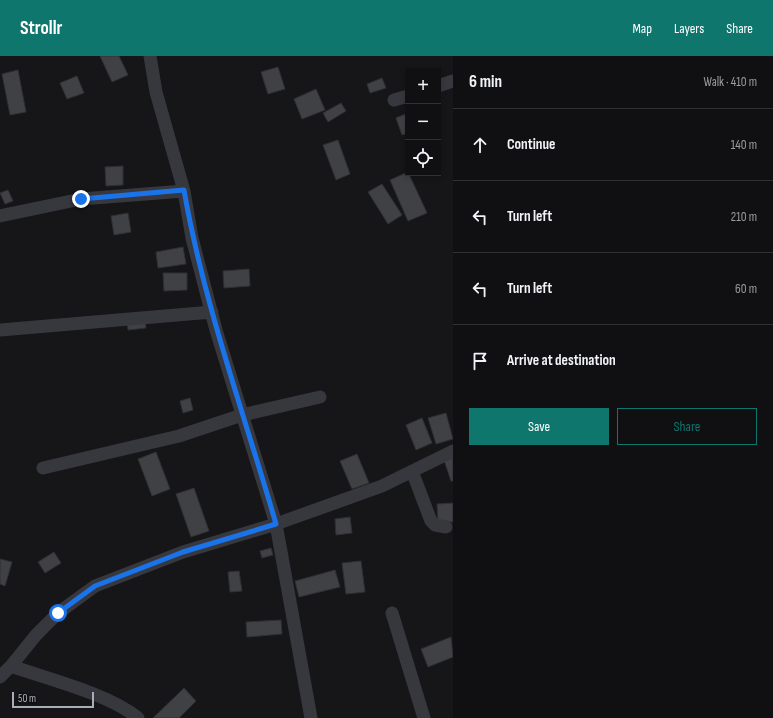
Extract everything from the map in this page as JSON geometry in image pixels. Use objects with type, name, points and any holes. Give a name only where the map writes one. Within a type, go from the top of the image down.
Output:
[{"type":"street","points":[[150,56],[156,92],[184,190],[192,238],[212,312],[276,524],[311,718]]},
{"type":"street","points":[[441,85],[453,81]]},
{"type":"street","points":[[394,100],[405,97]]},
{"type":"street","points":[[0,216],[81,199],[184,190]]},
{"type":"street","points":[[0,330],[212,312]]},
{"type":"street","points":[[43,468],[179,436],[242,415],[320,397]]},
{"type":"street","points":[[0,677],[36,635],[58,613],[95,586],[183,552],[276,524],[382,486],[453,451]]},
{"type":"street","points":[[412,471],[431,522],[435,525],[446,527]]},
{"type":"street","points":[[392,612],[424,718]]},
{"type":"street","points":[[11,666],[103,698],[130,711],[138,718]]},
{"type":"building","points":[[100,56],[119,56],[128,75],[112,82]]},
{"type":"building","points":[[278,67],[285,89],[268,94],[261,72]]},
{"type":"building","points":[[18,70],[26,112],[10,115],[2,74]]},
{"type":"building","points":[[77,76],[84,93],[67,99],[60,83]]},
{"type":"building","points":[[382,78],[386,88],[370,93],[367,84]]},
{"type":"building","points":[[316,89],[325,110],[302,119],[294,99]]},
{"type":"building","points":[[341,103],[346,111],[328,122],[323,113]]},
{"type":"building","points":[[405,114],[405,134],[402,135],[396,118]]},
{"type":"building","points":[[338,140],[350,174],[336,180],[323,145]]},
{"type":"building","points":[[123,166],[123,185],[106,186],[105,167]]},
{"type":"building","points":[[405,173],[405,176],[410,176],[427,213],[408,221],[390,180]]},
{"type":"building","points":[[382,184],[402,215],[388,224],[368,192]]},
{"type":"building","points":[[8,190],[13,201],[5,204],[0,193]]},
{"type":"building","points":[[128,213],[131,232],[114,235],[111,216]]},
{"type":"building","points":[[183,247],[186,264],[158,268],[156,252]]},
{"type":"building","points":[[249,269],[250,286],[224,288],[223,271]]},
{"type":"building","points":[[163,273],[187,273],[187,290],[164,291]]},
{"type":"building","points":[[145,319],[146,328],[128,330],[127,321]]},
{"type":"building","points":[[190,398],[193,410],[183,413],[180,401]]},
{"type":"building","points":[[446,413],[453,439],[436,444],[428,418]]},
{"type":"building","points":[[422,418],[432,443],[416,450],[406,425]]},
{"type":"building","points":[[156,452],[170,489],[152,496],[138,459]]},
{"type":"building","points":[[357,454],[369,483],[352,489],[340,461]]},
{"type":"building","points":[[453,457],[453,481],[451,481],[444,460]]},
{"type":"building","points":[[194,488],[209,531],[191,537],[176,494]]},
{"type":"building","points":[[453,503],[453,522],[438,522],[437,504]]},
{"type":"building","points":[[350,517],[352,533],[336,535],[335,519]]},
{"type":"building","points":[[271,548],[273,555],[262,558],[260,551]]},
{"type":"building","points":[[54,552],[61,563],[45,573],[38,562]]},
{"type":"building","points":[[0,559],[12,562],[5,586],[0,584]]},
{"type":"building","points":[[361,561],[365,592],[346,594],[342,563]]},
{"type":"building","points":[[335,570],[340,587],[299,597],[295,581]]},
{"type":"building","points":[[239,571],[242,591],[230,592],[228,572]]},
{"type":"building","points":[[281,620],[282,634],[247,637],[246,622]]},
{"type":"building","points":[[451,637],[453,657],[428,667],[421,649]]},
{"type":"building","points":[[184,688],[196,701],[179,718],[153,718]]},
{"type":"route","points":[[58,613],[95,586],[183,552],[276,524],[216,330],[192,238],[184,190],[81,199]]}]
